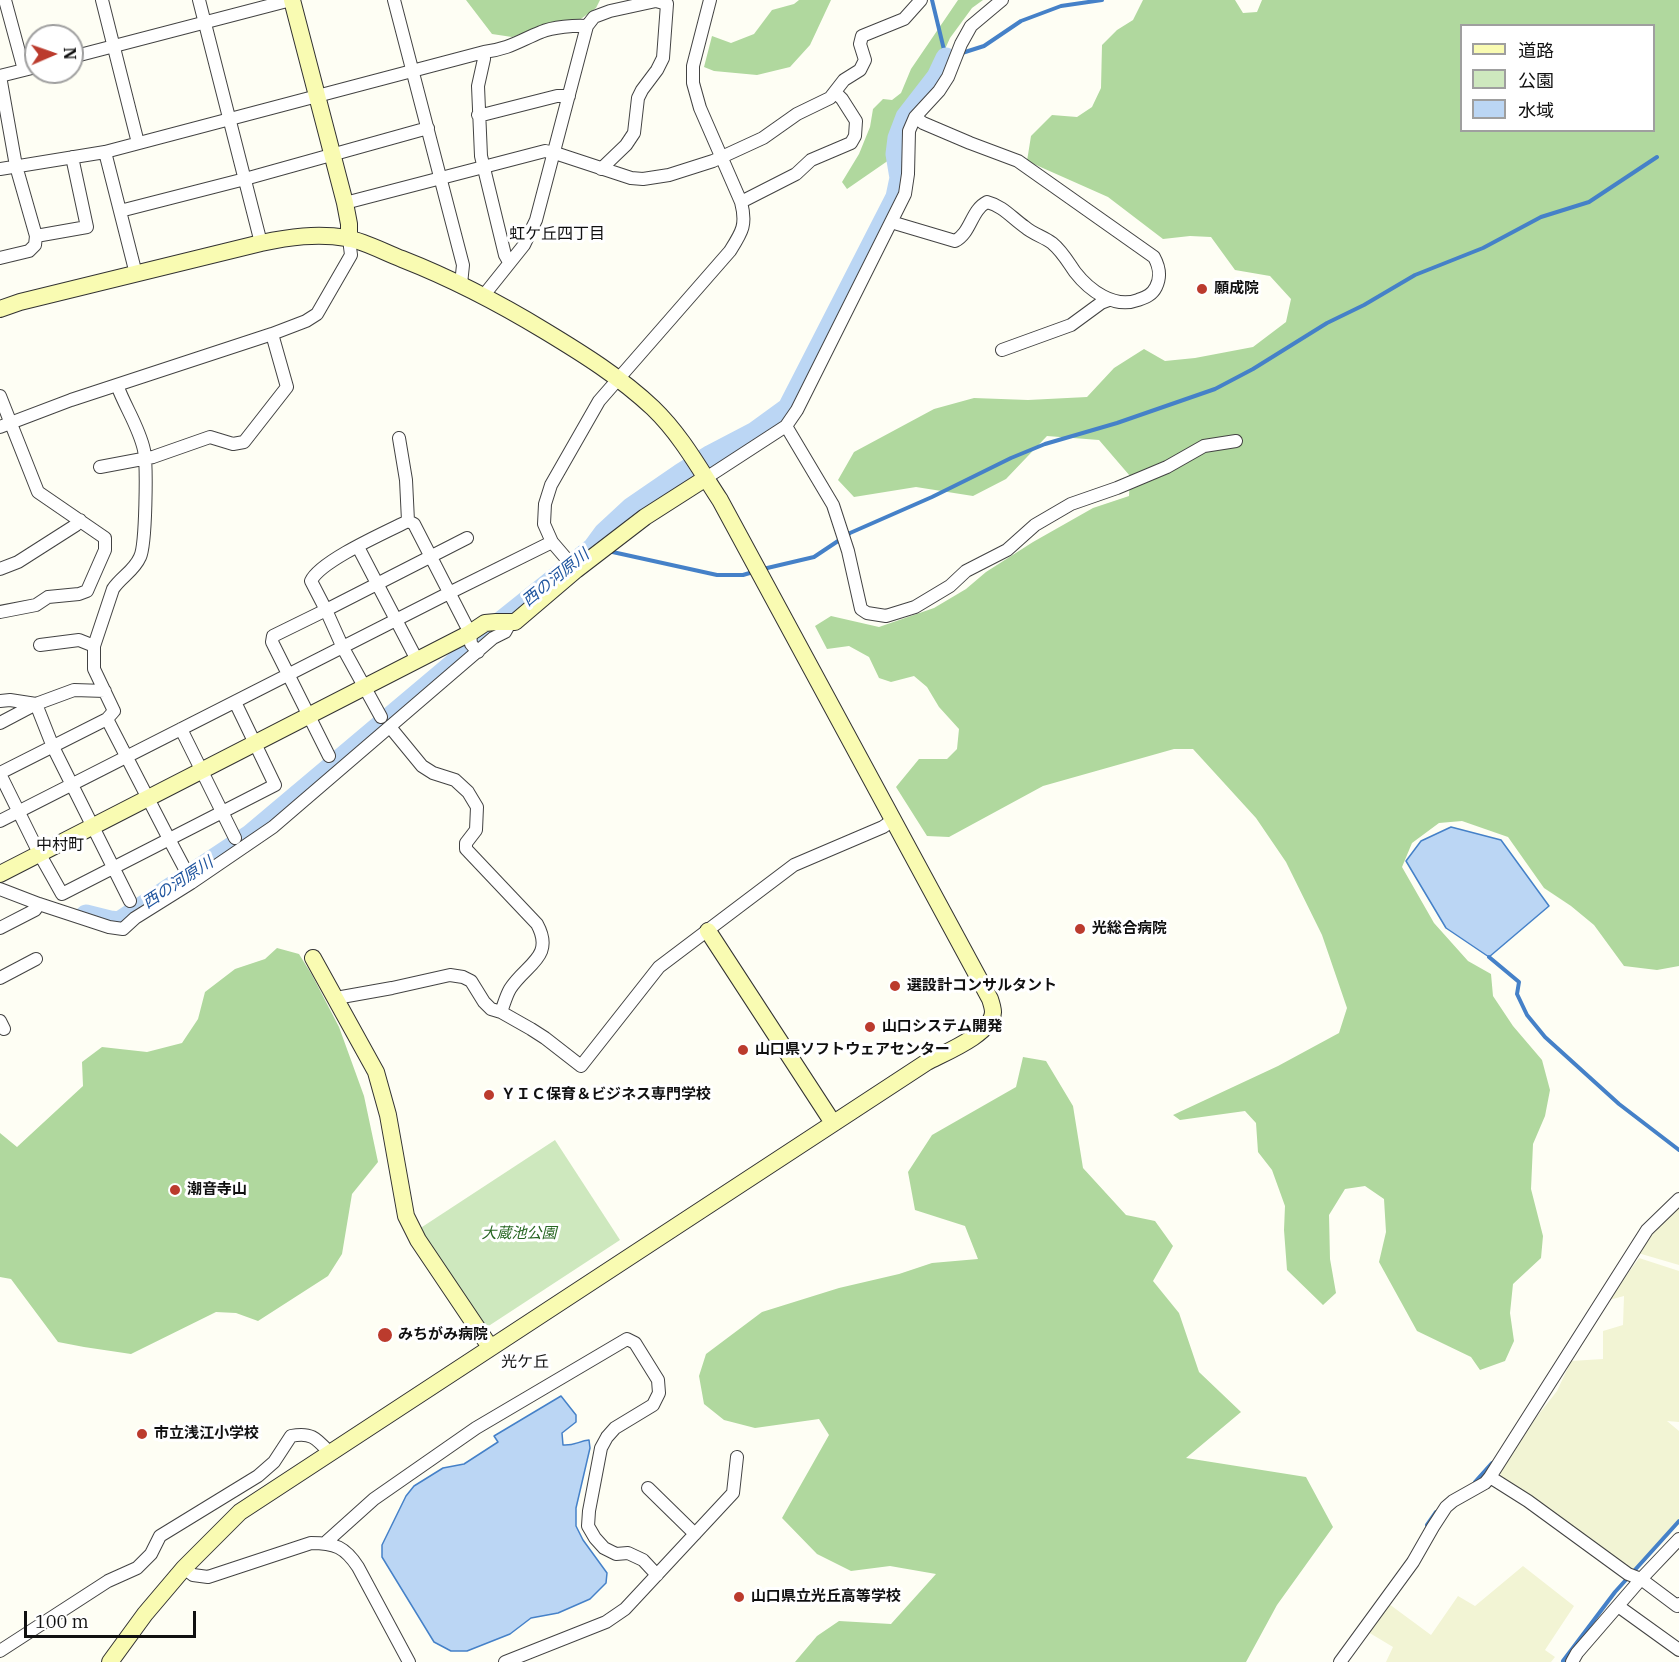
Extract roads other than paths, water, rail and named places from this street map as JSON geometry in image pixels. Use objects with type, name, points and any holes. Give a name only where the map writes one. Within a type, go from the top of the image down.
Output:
[{"type":"street","points":[[6,0],[24,51]]},
{"type":"street","points":[[102,0],[138,143]]},
{"type":"street","points":[[199,0],[261,243]]},
{"type":"street","points":[[5,425],[306,321],[317,314],[351,255],[350,224],[291,0],[84,54]]},
{"type":"street","points":[[394,0],[463,265],[460,284]]},
{"type":"street","points":[[576,570],[552,542],[544,525],[544,504],[551,485],[599,401],[730,251],[743,229],[744,215],[741,202],[700,108],[693,83],[693,66],[710,0]]},
{"type":"street","points":[[345,203],[545,151],[643,180],[669,175],[722,157],[763,138],[797,114],[830,99],[844,80],[860,70],[865,60],[860,44],[862,36],[904,19],[921,0]]},
{"type":"street","points":[[0,889],[109,927],[123,929],[135,918],[254,842],[281,821],[390,727],[473,644],[485,623],[519,620],[576,570],[645,518],[786,426],[797,410],[904,194],[908,174],[909,131],[915,117],[939,91],[948,77],[961,44],[972,26],[1002,0]]},
{"type":"street","points":[[484,295],[524,245],[536,220],[587,26],[594,17],[610,11],[656,1],[667,4],[663,58],[638,99],[634,133],[626,145],[601,169]]},
{"type":"street","points":[[0,169],[105,152],[413,70],[495,51],[543,31],[587,26]]},
{"type":"street","points":[[484,52],[478,86],[478,115],[483,166],[505,255],[509,262]]},
{"type":"street","points":[[0,258],[29,251],[35,245],[36,236],[16,166],[0,76],[24,70]]},
{"type":"street","points":[[741,202],[796,174],[811,160],[851,143],[855,136],[856,121],[836,93]]},
{"type":"street","points":[[478,115],[557,96],[569,96]]},
{"type":"street","points":[[891,222],[955,241],[962,237],[980,205],[987,202],[998,205],[1026,228],[1053,244],[1088,285],[1109,300],[1135,302],[1152,294],[1159,281],[1159,267],[1154,257],[1018,161],[923,123],[915,117]]},
{"type":"street","points":[[120,211],[428,128]]},
{"type":"street","points":[[105,152],[136,274]]},
{"type":"street","points":[[36,236],[87,227],[72,158]]},
{"type":"street","points":[[0,309],[261,243],[293,237],[327,236],[349,239],[424,267],[484,295],[582,353],[619,378],[654,409],[684,444],[720,500],[990,999],[993,1012],[989,1023],[981,1033],[927,1062],[240,1512],[184,1568],[145,1614],[110,1662]]},
{"type":"street","points":[[1002,350],[1071,325],[1101,303],[1109,300]]},
{"type":"street","points":[[100,467],[153,457],[210,436],[233,444],[244,442],[286,387],[272,333]]},
{"type":"street","points":[[117,385],[138,430],[145,458],[143,543],[140,556],[131,572],[113,589],[94,646],[94,669],[114,711],[107,719],[0,774],[62,894],[275,785],[235,702]]},
{"type":"street","points":[[0,396],[5,425],[38,492],[105,538],[105,550],[87,591],[48,597],[36,605],[0,612]]},
{"type":"street","points":[[786,426],[833,505],[848,550],[861,609],[867,614],[886,616],[915,606],[950,586],[966,571],[1006,550],[1035,525],[1071,504],[1117,489],[1167,467],[1204,446],[1236,441]]},
{"type":"street","points":[[399,438],[408,521]]},
{"type":"street","points":[[0,569],[18,562],[76,525],[80,520]]},
{"type":"street","points":[[381,717],[343,648],[311,581],[314,575],[329,562],[408,521]]},
{"type":"street","points":[[408,521],[414,524],[473,644]]},
{"type":"street","points":[[329,756],[272,642],[273,636],[467,538]]},
{"type":"street","points":[[0,821],[552,542]]},
{"type":"street","points":[[358,547],[417,660]]},
{"type":"street","points":[[94,578],[113,589]]},
{"type":"street","points":[[40,645],[79,640],[94,646]]},
{"type":"street","points":[[0,874],[417,660],[473,644]]},
{"type":"street","points":[[0,723],[36,704],[74,690],[105,691]]},
{"type":"street","points":[[0,701],[10,700],[36,704]]},
{"type":"street","points":[[36,704],[53,747],[130,901]]},
{"type":"street","points":[[107,719],[186,871]]},
{"type":"street","points":[[390,727],[422,766],[433,773],[455,780],[468,792],[477,807],[476,830],[466,843],[466,849],[537,924],[542,933],[543,946],[540,956],[509,990],[501,1012]]},
{"type":"street","points":[[181,729],[235,838]]},
{"type":"street","points":[[336,998],[450,975],[463,977],[471,981],[491,1009],[501,1012],[545,1038],[581,1066],[659,967],[794,865],[883,827],[893,820]]},
{"type":"street","points":[[0,928],[35,910],[39,904]]},
{"type":"street","points":[[708,931],[833,1123]]},
{"type":"street","points":[[313,958],[376,1072],[388,1114],[406,1216],[418,1240],[490,1347]]},
{"type":"street","points":[[0,978],[36,959]]},
{"type":"street","points":[[1340,1662],[1413,1562],[1446,1507],[1490,1477],[1647,1230],[1679,1199]]},
{"type":"street","points":[[325,1543],[374,1499],[476,1428],[627,1339],[635,1343],[658,1380],[659,1393],[652,1405],[615,1428],[601,1448],[588,1526],[604,1548],[616,1554],[628,1553],[643,1560],[657,1575]]},
{"type":"street","points":[[1,1650],[108,1581],[136,1568],[151,1554],[160,1536],[258,1476],[274,1462],[291,1436],[304,1433],[316,1439],[329,1452]]},
{"type":"street","points":[[505,1662],[606,1622],[625,1609],[733,1493],[737,1457]]},
{"type":"street","points":[[1490,1477],[1536,1507],[1628,1574],[1641,1579],[1677,1606],[1679,1604]]},
{"type":"street","points":[[648,1488],[695,1534]]},
{"type":"street","points":[[1572,1662],[1577,1653],[1641,1579],[1679,1539]]},
{"type":"street","points":[[184,1568],[193,1575],[208,1577],[311,1543],[325,1543],[339,1547],[350,1554],[409,1662]]},
{"type":"street","points":[[1618,1606],[1679,1650]]},
{"type":"water","points":[[1451,827],[1501,840],[1549,906],[1489,957],[1446,928],[1406,861],[1421,841]]},
{"type":"water","points":[[561,1396],[576,1415],[576,1422],[562,1433],[563,1445],[589,1440],[590,1448],[576,1508],[576,1526],[583,1540],[607,1573],[606,1583],[590,1599],[558,1613],[531,1618],[510,1634],[467,1651],[451,1651],[434,1642],[382,1557],[382,1545],[406,1496],[414,1486],[443,1468],[464,1464],[498,1442],[494,1436]]},
{"type":"waterway","points":[[932,0],[946,58],[954,55]]},
{"type":"waterway","points":[[962,53],[984,46],[1021,21],[1061,6],[1102,0]]},
{"type":"waterway","name":"西の河原川","points":[[86,915],[119,922],[250,835],[465,654],[488,632],[593,548],[604,533],[631,508],[711,455],[755,432],[788,408],[896,197],[900,178],[896,154],[898,138],[906,117],[937,77],[946,58]]},
{"type":"waterway","points":[[763,569],[814,557],[850,533],[1045,444],[1117,423],[1215,389],[1253,369],[1327,323],[1364,305],[1415,275],[1483,248],[1541,217],[1589,202],[1657,157]]},
{"type":"waterway","points":[[608,551],[717,575],[743,575],[753,572]]},
{"type":"waterway","points":[[1489,957],[1519,982],[1517,994],[1527,1015],[1545,1037],[1619,1104],[1679,1150]]},
{"type":"waterway","points":[[1475,1482],[1492,1463]]},
{"type":"waterway","points":[[1427,1525],[1436,1512]]},
{"type":"waterway","points":[[1563,1661],[1615,1592],[1679,1521]]},
{"type":"place","name":"願成院","points":[[1202,289]]},
{"type":"place","name":"光総合病院","points":[[1080,929]]},
{"type":"place","name":"選設計コンサルタント","points":[[895,986]]},
{"type":"place","name":"山口システム開発","points":[[870,1027]]},
{"type":"place","name":"山口県ソフトウェアセンター","points":[[743,1050]]},
{"type":"place","name":"ＹＩＣ保育＆ビジネス専門学校","points":[[489,1095]]},
{"type":"place","name":"潮音寺山","points":[[175,1190]]},
{"type":"place","name":"みちがみ病院","points":[[385,1335]]},
{"type":"place","name":"市立浅江小学校","points":[[142,1434]]},
{"type":"place","name":"山口県立光丘高等学校","points":[[739,1597]]},
{"type":"district","name":"虹ケ丘四丁目","points":[[557,234]]},
{"type":"district","name":"中村町","points":[[60,845]]},
{"type":"district","name":"光ケ丘","points":[[525,1362]]},
{"type":"park label","name":"大蔵池公園","points":[[519,1234]]}]
